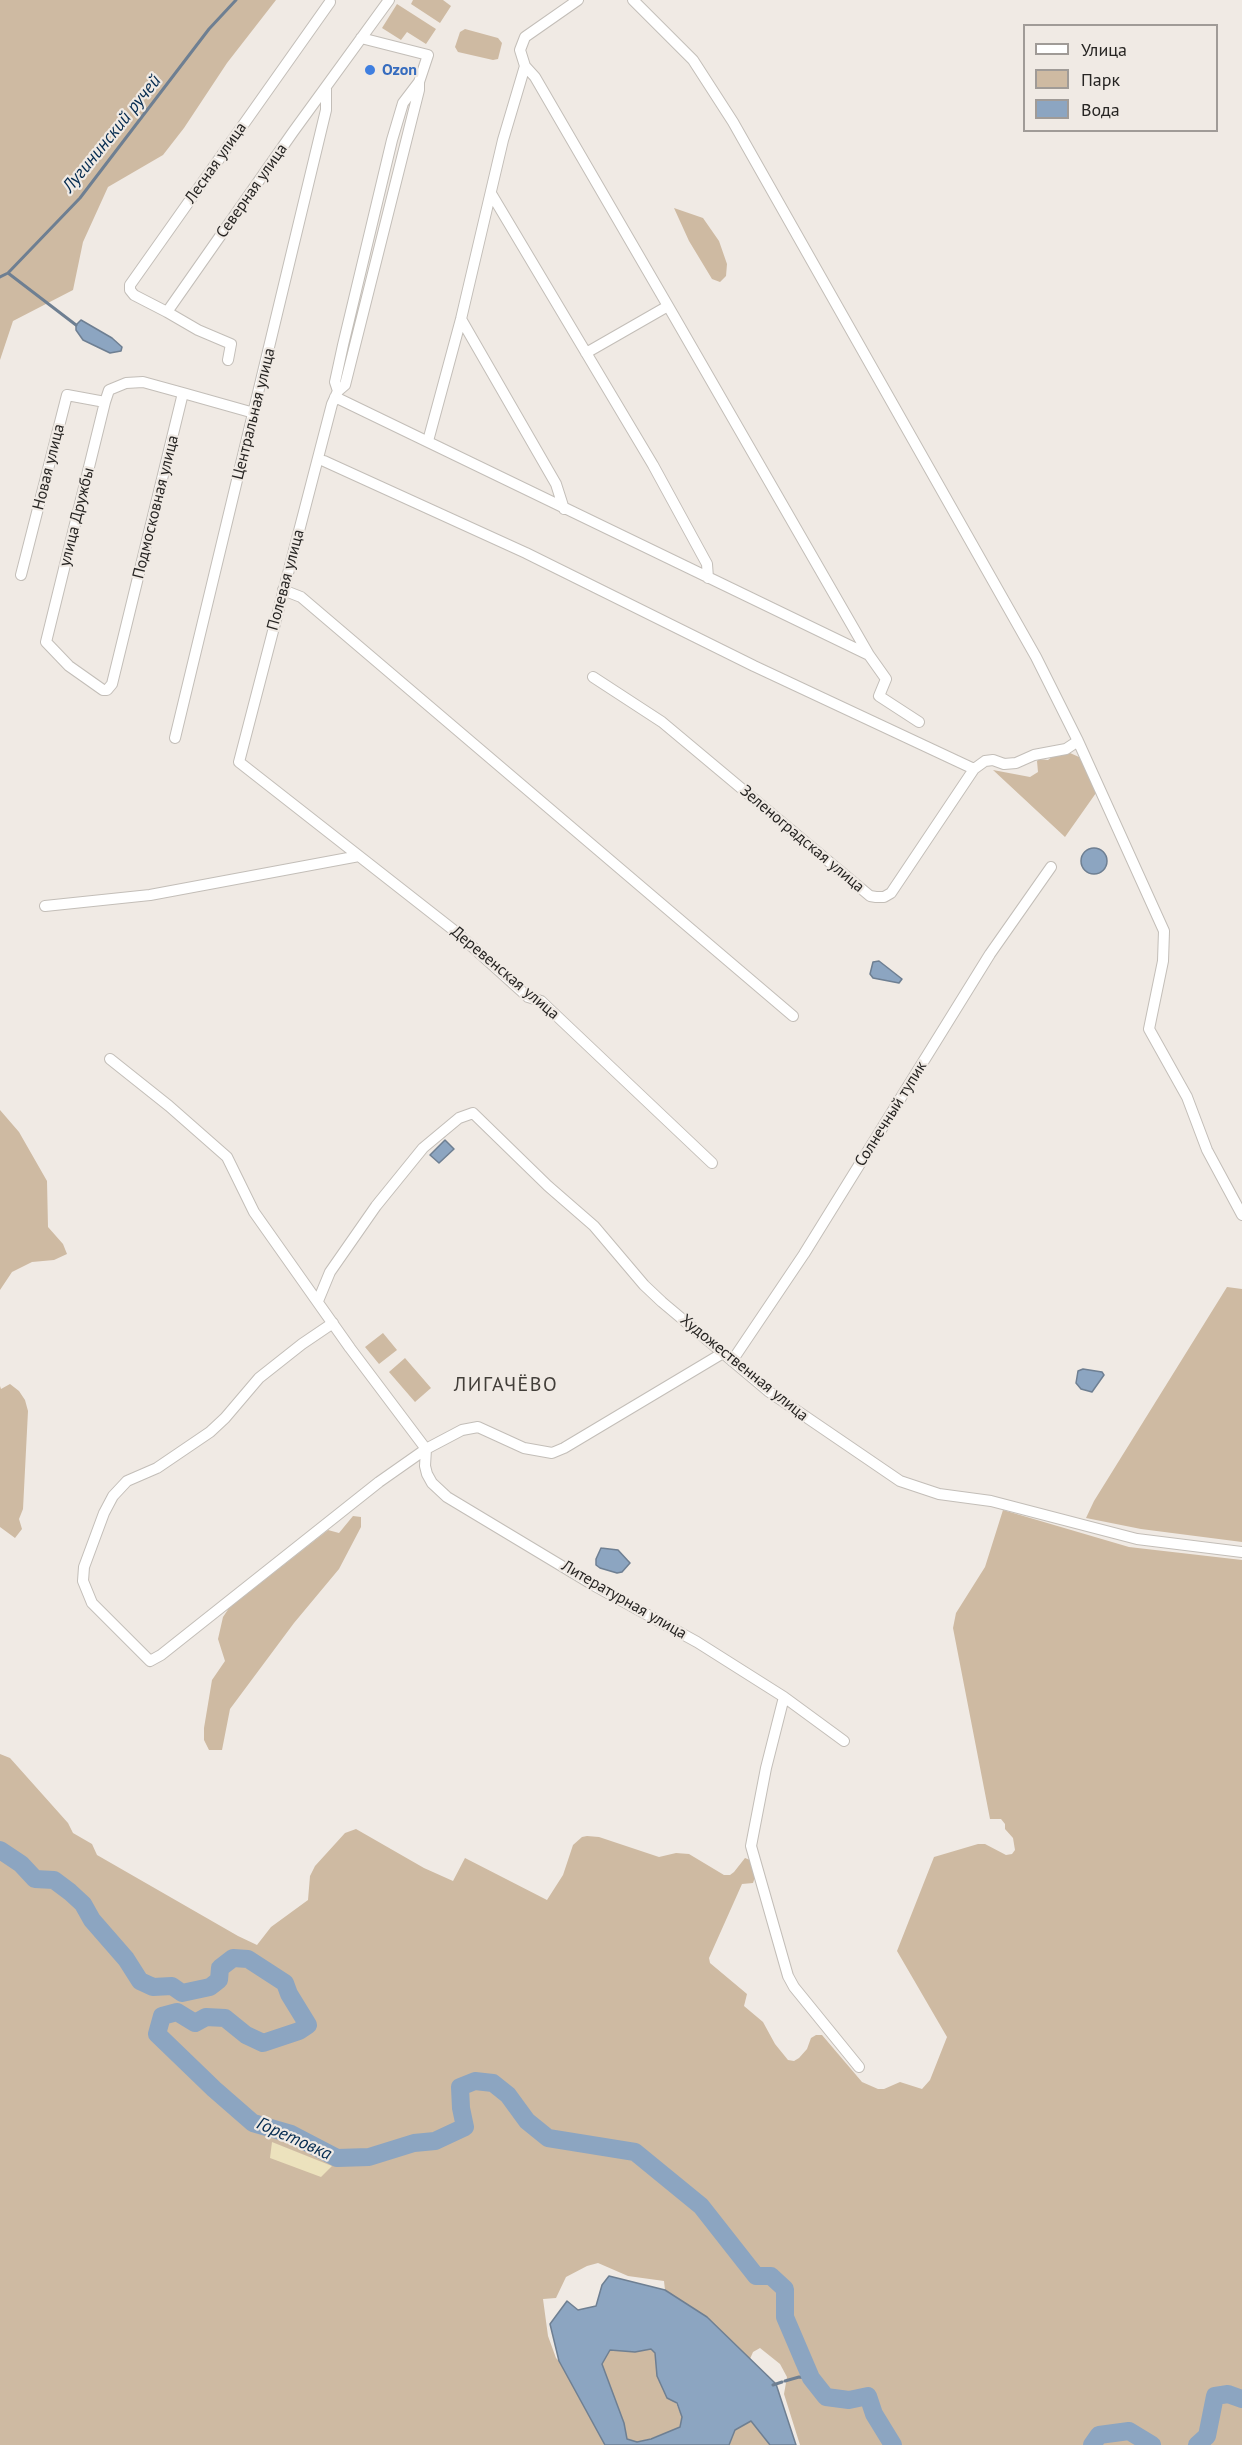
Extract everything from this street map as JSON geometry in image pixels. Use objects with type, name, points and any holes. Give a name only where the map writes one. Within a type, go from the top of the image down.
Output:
[{"type":"street","name":"Северная улица","points":[[167,312],[389,0]]},
{"type":"street","points":[[578,0],[525,37],[520,50],[525,66],[535,77],[869,655],[886,679],[879,696],[919,722]]},
{"type":"street","points":[[633,0],[693,60],[733,122],[1031,650],[1078,741],[1164,931],[1163,961],[1149,1029],[1187,1097],[1207,1150],[1242,1215]]},
{"type":"street","name":"Лесная улица","points":[[167,312],[134,295],[130,290],[130,285],[330,2]]},
{"type":"street","name":"Полевая улица","points":[[337,394],[345,386],[419,90],[419,82],[428,55],[361,39]]},
{"type":"street","points":[[428,441],[492,195],[503,140],[525,66]]},
{"type":"street","name":"Полевая улица","points":[[245,769],[239,762],[337,394],[335,382],[368,239],[403,103],[419,82]]},
{"type":"street","name":"Центральная улица","points":[[175,738],[326,110],[326,89]]},
{"type":"street","points":[[492,195],[653,465],[706,564],[708,578]]},
{"type":"street","points":[[368,239],[381,242]]},
{"type":"street","points":[[586,353],[668,306]]},
{"type":"street","points":[[167,312],[198,330],[231,344],[228,360]]},
{"type":"street","points":[[461,319],[556,484],[564,509]]},
{"type":"street","points":[[105,402],[109,390],[126,383],[143,382],[254,413]]},
{"type":"street","name":"Подмосковная улица","points":[[107,690],[112,684],[183,393]]},
{"type":"street","points":[[337,394],[564,509],[869,655]]},
{"type":"street","name":"Новая улица","points":[[21,575],[67,395],[105,402]]},
{"type":"street","name":"улица Дружбы","points":[[105,402],[46,642],[69,666],[100,689],[107,690]]},
{"type":"street","points":[[324,461],[526,553],[764,671],[974,769],[985,761],[1016,763],[1051,751],[1066,749],[1078,741]]},
{"type":"street","points":[[283,590],[301,597],[793,1016]]},
{"type":"street","name":"Зеленоградская улица","points":[[593,677],[662,722],[870,896],[884,897],[891,893],[974,769]]},
{"type":"street","name":"Деревенская улица","points":[[245,769],[258,775],[456,932],[528,997],[541,1001],[712,1163]]},
{"type":"street","points":[[45,906],[150,895],[358,856]]},
{"type":"street","name":"Солнечный тупик","points":[[732,1360],[804,1254],[990,954],[1051,867]]},
{"type":"street","points":[[110,1059],[169,1106],[227,1157],[254,1212],[426,1449]]},
{"type":"street","name":"Художественная улица","points":[[318,1301],[330,1272],[369,1216],[423,1148],[459,1118],[473,1113],[594,1226],[650,1290],[723,1353],[804,1418],[900,1481],[939,1494],[992,1501],[1036,1511],[1137,1539],[1242,1552]]},
{"type":"street","points":[[333,1323],[259,1378],[225,1419],[210,1432],[157,1468],[121,1486],[104,1513],[84,1568],[83,1581],[92,1603],[150,1661],[161,1655],[379,1482],[426,1449],[462,1430],[478,1427],[524,1448],[552,1453],[723,1353]]},
{"type":"street","name":"Литературная улица","points":[[426,1449],[425,1466],[432,1483],[460,1506],[596,1586],[698,1642],[784,1697],[844,1741]]},
{"type":"street","points":[[784,1697],[766,1768],[751,1846],[788,1976],[794,1987],[859,2067]]},
{"type":"green space","points":[[0,0],[276,0],[227,63],[184,128],[163,155],[108,187],[83,242],[73,290],[13,321],[0,360]]},
{"type":"green space","points":[[413,0],[443,0],[451,6],[440,23],[411,4]]},
{"type":"green space","points":[[397,4],[436,29],[426,44],[407,32],[401,40],[382,28]]},
{"type":"green space","points":[[465,29],[498,38],[502,43],[498,59],[493,60],[458,52],[455,47],[460,32]]},
{"type":"green space","points":[[674,208],[703,218],[719,241],[727,264],[726,276],[720,282],[712,279],[689,241]]},
{"type":"green space","points":[[1070,753],[1079,757],[1096,787],[1096,793],[1065,837],[993,770],[1030,777],[1038,772],[1037,761],[1039,759],[1048,760],[1053,756]]},
{"type":"green space","points":[[0,1110],[19,1132],[47,1181],[48,1227],[63,1244],[67,1254],[54,1260],[32,1262],[12,1272],[0,1290]]},
{"type":"green space","points":[[1227,1287],[1242,1289],[1242,1542],[1141,1529],[1086,1518],[1094,1501]]},
{"type":"green space","points":[[383,1333],[397,1350],[379,1364],[365,1347]]},
{"type":"green space","points":[[405,1358],[431,1388],[415,1402],[389,1372]]},
{"type":"green space","points":[[10,1384],[25,1400],[28,1411],[23,1509],[19,1519],[22,1529],[15,1538],[0,1527],[0,1386],[1,1389]]},
{"type":"green space","points":[[1003,1510],[1129,1547],[1242,1560],[1242,2445],[800,2445],[784,2394],[787,2377],[780,2364],[760,2348],[753,2352],[750,2359],[707,2317],[665,2290],[664,2281],[628,2276],[598,2263],[566,2277],[556,2298],[543,2299],[548,2336],[556,2358],[605,2445],[0,2445],[0,1754],[10,1758],[68,1823],[73,1833],[92,1844],[97,1855],[257,1945],[271,1927],[308,1900],[310,1876],[315,1866],[345,1833],[356,1829],[424,1868],[453,1881],[465,1858],[547,1900],[563,1875],[573,1845],[582,1837],[599,1837],[659,1857],[676,1853],[689,1854],[724,1875],[734,1872],[745,1858],[750,1860],[755,1877],[753,1883],[742,1884],[709,1958],[710,1963],[747,1994],[744,2006],[763,2022],[775,2044],[788,2060],[794,2061],[799,2058],[807,2049],[811,2038],[822,2035],[862,2082],[878,2089],[884,2089],[900,2082],[922,2089],[930,2080],[947,2037],[897,1951],[934,1857],[978,1844],[985,1844],[1006,1855],[1012,1854],[1015,1850],[1013,1838],[1005,1829],[1005,1824],[1001,1819],[990,1819],[953,1628],[956,1613],[985,1567]]},
{"type":"green space","points":[[353,1516],[361,1517],[361,1527],[339,1569],[294,1623],[230,1709],[222,1750],[209,1750],[204,1740],[204,1728],[212,1680],[225,1661],[218,1639],[223,1617],[229,1608],[328,1530],[339,1533]]},
{"type":"green space","points":[[651,2349],[655,2353],[682,2417],[681,2427],[637,2442],[627,2439],[624,2423],[602,2364],[609,2350],[635,2352]]},
{"type":"green space","points":[[751,2421],[770,2445],[729,2445],[735,2430]]},
{"type":"sand","points":[[272,2142],[332,2166],[321,2177],[270,2158]]},
{"type":"water","points":[[81,320],[112,338],[122,347],[121,351],[110,353],[83,340],[76,330],[76,325]]},
{"type":"water","points":[[1094,848],[1103,852],[1107,861],[1103,870],[1094,874],[1085,870],[1081,861],[1085,852]]},
{"type":"water","points":[[879,961],[902,979],[899,983],[873,978],[870,974],[873,962]]},
{"type":"water","points":[[445,1140],[454,1149],[439,1163],[430,1155]]},
{"type":"water","points":[[1083,1369],[1102,1372],[1104,1375],[1092,1392],[1081,1389],[1076,1383],[1078,1371]]},
{"type":"water","points":[[601,1548],[618,1550],[630,1563],[622,1572],[617,1573],[600,1568],[596,1565],[596,1559]]},
{"type":"water","points":[[609,2276],[665,2290],[707,2317],[776,2384],[796,2445],[770,2445],[751,2421],[735,2430],[729,2445],[605,2445],[559,2361],[550,2324],[567,2301],[578,2310],[596,2306],[602,2285]],"holes":[[[651,2349],[655,2353],[657,2376],[667,2398],[677,2403],[682,2417],[680,2427],[637,2442],[627,2439],[624,2423],[602,2364],[610,2350],[635,2352]]]},
{"type":"waterway","name":"Лугининский ручей","points":[[0,277],[8,273],[80,198],[209,29],[236,0]]},
{"type":"waterway","points":[[8,273],[76,325]]},
{"type":"waterway","name":"Горетовка","points":[[0,1850],[21,1864],[35,1879],[54,1880],[83,1904],[92,1920],[126,1959],[140,1981],[153,1987],[172,1986],[182,1993],[210,1987],[219,1980],[220,1968],[233,1958],[248,1959],[285,1983],[308,2025],[299,2031],[263,2043],[246,2035],[225,2018],[206,2017],[195,2023],[177,2012],[162,2016],[157,2034],[253,2123],[291,2134],[337,2158],[369,2157],[414,2143],[435,2141],[465,2127],[460,2087],[475,2081],[493,2083],[508,2095],[527,2121],[548,2138],[635,2152],[701,2206],[756,2276],[771,2276],[785,2289],[785,2317],[811,2378],[826,2397],[849,2400],[868,2396],[874,2414],[893,2445]]},
{"type":"waterway","points":[[785,2381],[799,2377],[811,2378]]},
{"type":"waterway","points":[[773,2385],[782,2382]]},
{"type":"waterway","name":"Горетовка","points":[[1197,2445],[1207,2436],[1215,2396],[1228,2394],[1242,2399]]},
{"type":"waterway","name":"Горетовка","points":[[1092,2445],[1099,2435],[1129,2431],[1152,2445]]},
{"type":"place","name":"Ozon","points":[[370,70]]},
{"type":"district","name":"ЛИГАЧЁВО","points":[[506,1385]]}]
